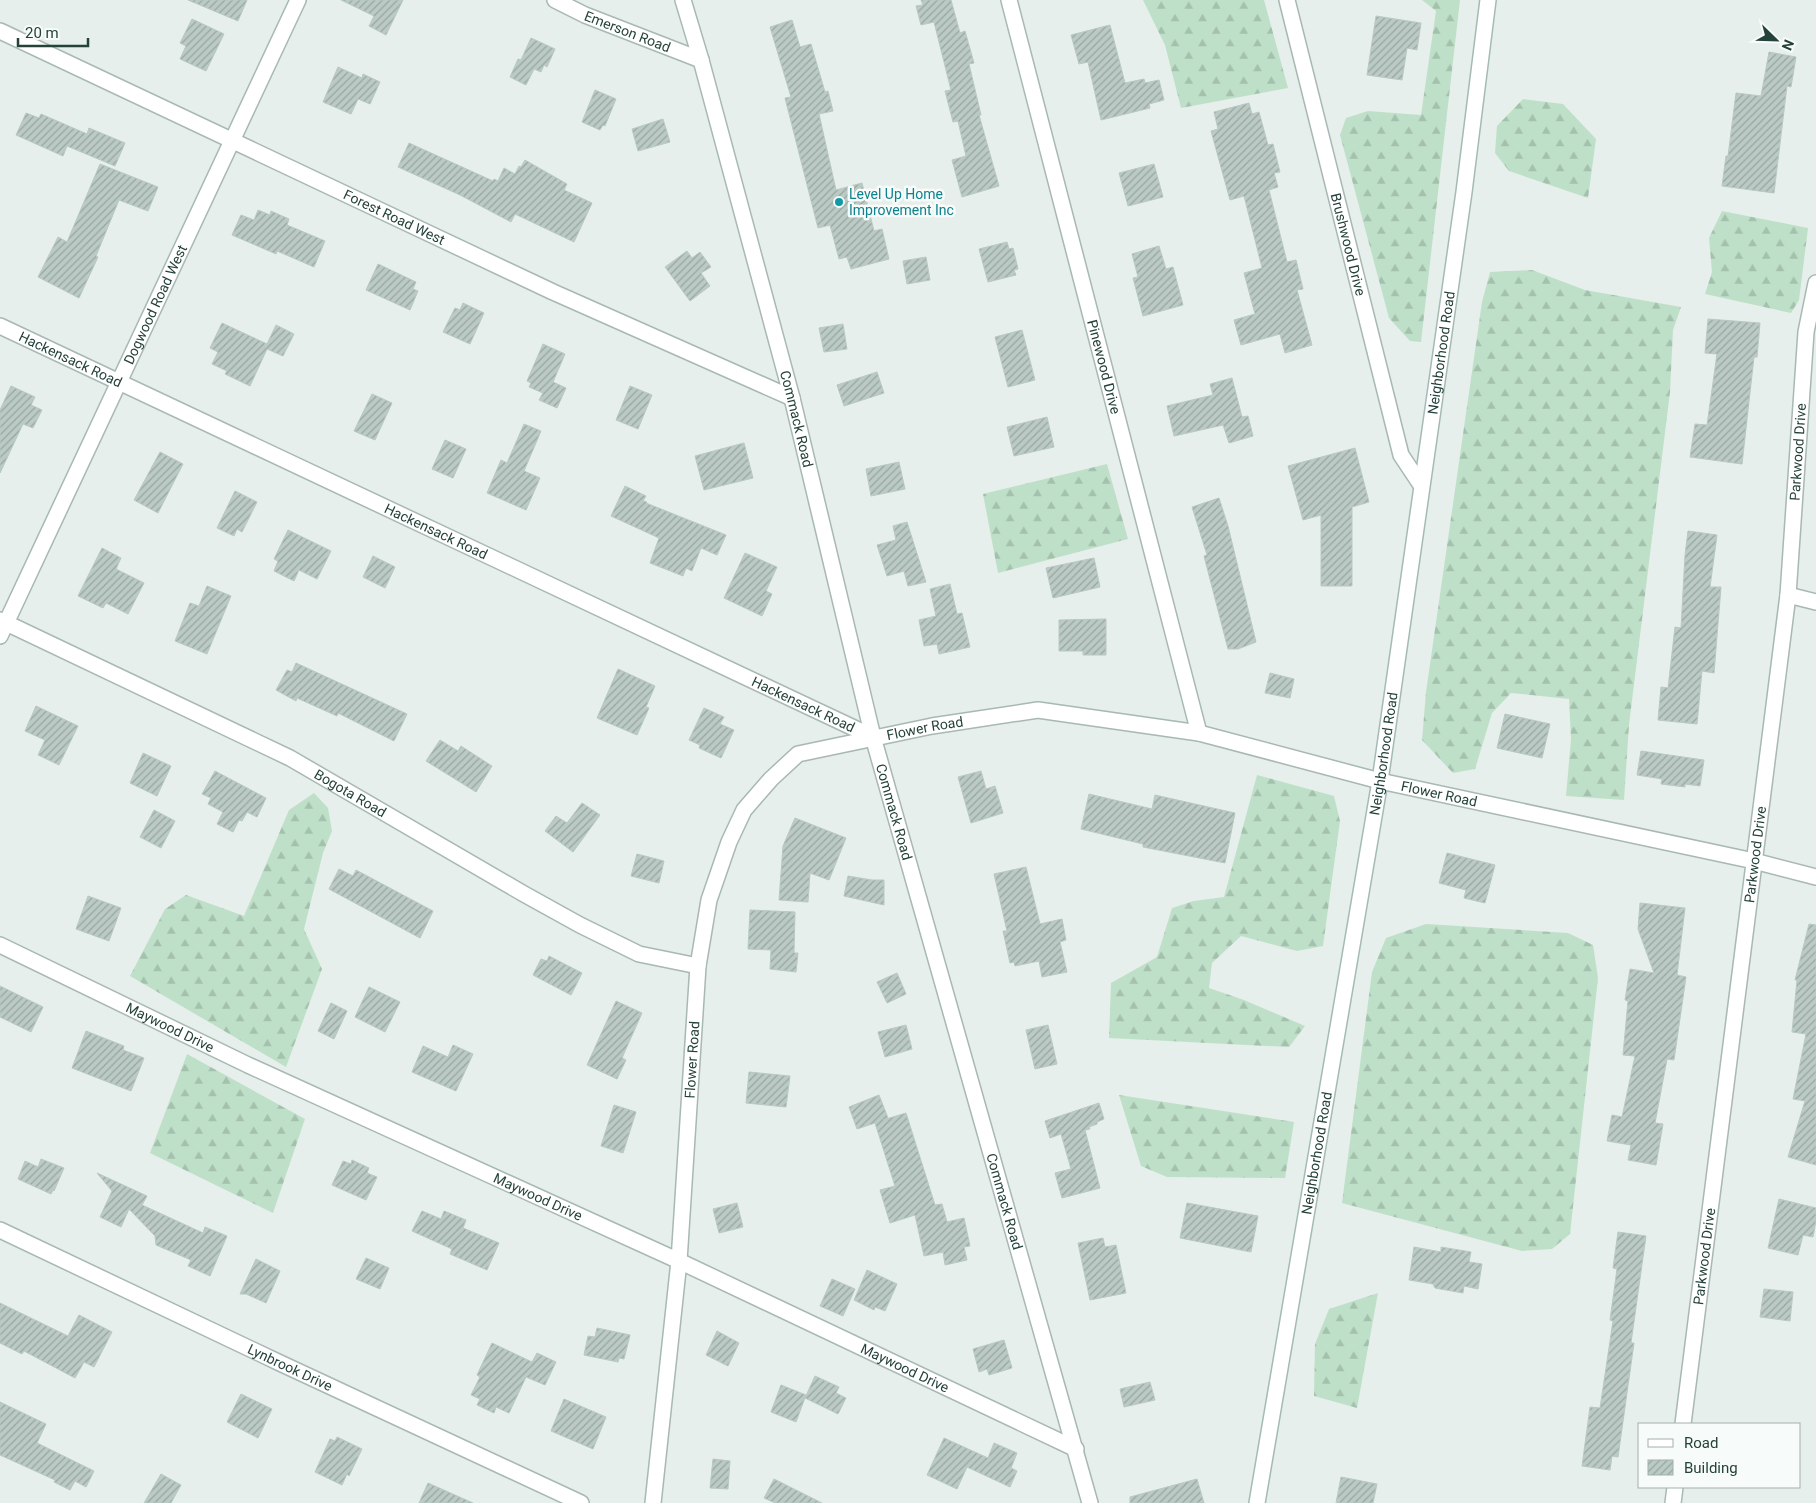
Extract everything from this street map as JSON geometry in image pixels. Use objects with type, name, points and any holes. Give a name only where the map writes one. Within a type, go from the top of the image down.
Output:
[{"type":"street","name":"Dogwood Road West","points":[[2,626],[233,141],[298,0]]},
{"type":"street","name":"Emerson Road","points":[[555,0],[585,15],[701,60]]},
{"type":"street","name":"Commack Road","points":[[683,0],[701,60],[792,398],[874,737],[1090,1503]]},
{"type":"street","name":"Pinewood Drive","points":[[1009,0],[1199,733]]},
{"type":"street","name":"Brushwood Drive","points":[[1287,0],[1401,455],[1421,485]]},
{"type":"street","name":"Neighborhood Road","points":[[1257,1503],[1380,781],[1464,192],[1488,0]]},
{"type":"street","name":"Forest Road West","points":[[0,31],[553,292],[792,398]]},
{"type":"street","name":"Parkwood Drive","points":[[1683,1423],[1788,595],[1816,283]]},
{"type":"street","name":"Hackensack Road","points":[[0,326],[874,737]]},
{"type":"street","points":[[1788,595],[1816,602]]},
{"type":"street","name":"Bogota Road","points":[[2,626],[290,758],[524,894],[638,954],[698,966]]},
{"type":"street","name":"Flower Road","points":[[653,1503],[679,1261],[698,966],[709,900],[729,842],[744,810],[771,779],[798,754],[932,726],[1038,710],[1199,733],[1380,781],[1754,860],[1816,877]]},
{"type":"street","name":"Maywood Drive","points":[[0,945],[248,1064],[679,1261],[1076,1449]]},
{"type":"street","name":"Lynbrook Drive","points":[[0,1230],[581,1503]]},
{"type":"street","points":[[1673,1503],[1675,1488]]},
{"type":"green space","points":[[1143,0],[1264,0],[1288,88],[1181,108],[1165,45]]},
{"type":"green space","points":[[1422,0],[1460,0],[1421,342],[1410,341],[1389,318],[1340,135],[1346,118],[1368,111],[1421,115],[1436,11]]},
{"type":"green space","points":[[1523,99],[1563,104],[1596,139],[1588,198],[1509,171],[1495,153],[1497,126]]},
{"type":"green space","points":[[1722,211],[1808,228],[1799,300],[1791,313],[1705,294],[1712,272],[1709,238]]},
{"type":"green space","points":[[1532,270],[1585,290],[1681,307],[1673,330],[1670,392],[1629,725],[1624,800],[1566,796],[1571,739],[1569,699],[1511,693],[1492,713],[1475,769],[1453,773],[1422,740],[1426,692],[1482,302],[1490,272]]},
{"type":"green space","points":[[1107,464],[1128,539],[998,573],[983,494]]},
{"type":"green space","points":[[1257,775],[1334,796],[1340,821],[1323,946],[1297,951],[1241,936],[1212,963],[1209,988],[1244,1000],[1305,1026],[1289,1047],[1109,1038],[1111,983],[1157,957],[1172,908],[1194,901],[1224,897]]},
{"type":"green space","points":[[314,793],[328,808],[332,831],[323,853],[304,929],[322,969],[286,1067],[130,976],[165,909],[186,895],[244,916],[289,810]]},
{"type":"green space","points":[[1426,924],[1568,933],[1593,945],[1598,978],[1570,1234],[1552,1249],[1522,1251],[1342,1203],[1372,972],[1386,938]]},
{"type":"green space","points":[[187,1054],[305,1119],[273,1213],[150,1153]]},
{"type":"green space","points":[[1119,1095],[1294,1122],[1285,1178],[1167,1177],[1141,1166]]},
{"type":"green space","points":[[1378,1293],[1357,1408],[1314,1396],[1315,1344],[1329,1309]]},
{"type":"building","points":[[188,0],[247,0],[238,21]]},
{"type":"building","points":[[341,0],[403,0],[386,35],[369,26],[374,16]]},
{"type":"building","points":[[921,0],[951,0],[960,33],[965,31],[974,63],[969,64],[981,115],[979,115],[999,186],[962,197],[952,160],[966,156],[958,121],[953,122],[945,91],[951,90],[934,22],[921,25],[916,6],[923,5]]},
{"type":"building","points":[[1376,16],[1421,23],[1417,50],[1407,48],[1402,80],[1367,75]]},
{"type":"building","points":[[192,19],[224,34],[206,71],[180,59],[186,46],[180,43]]},
{"type":"building","points":[[792,20],[800,47],[811,44],[825,92],[828,91],[833,111],[819,114],[836,190],[862,183],[874,231],[882,229],[889,259],[851,269],[847,257],[839,259],[830,225],[818,228],[785,98],[791,97],[770,27]]},
{"type":"building","points":[[1110,25],[1125,83],[1144,79],[1145,83],[1159,80],[1164,100],[1149,104],[1150,108],[1101,120],[1088,62],[1079,64],[1071,35]]},
{"type":"building","points":[[531,38],[555,49],[547,67],[544,65],[541,72],[534,69],[526,85],[510,77],[518,59],[521,60]]},
{"type":"building","points":[[1769,52],[1796,57],[1791,87],[1787,86],[1774,193],[1722,186],[1736,93],[1761,96]]},
{"type":"building","points":[[338,67],[362,78],[363,74],[380,82],[370,104],[358,99],[351,114],[323,102]]},
{"type":"building","points":[[595,90],[616,99],[605,126],[603,125],[600,130],[582,122]]},
{"type":"building","points":[[1249,103],[1252,114],[1259,112],[1268,145],[1273,144],[1280,172],[1274,173],[1278,187],[1269,190],[1287,262],[1296,260],[1303,289],[1297,290],[1312,345],[1285,353],[1280,334],[1241,345],[1234,320],[1255,314],[1244,273],[1262,268],[1244,196],[1230,200],[1211,131],[1218,129],[1214,112]]},
{"type":"building","points":[[26,113],[39,118],[41,114],[87,134],[89,128],[125,143],[115,166],[67,146],[63,156],[16,135]]},
{"type":"building","points":[[663,119],[670,142],[638,151],[632,129]]},
{"type":"building","points":[[409,143],[493,181],[494,179],[498,181],[504,168],[515,174],[525,160],[567,184],[564,190],[592,203],[574,242],[515,214],[511,222],[460,195],[398,167]]},
{"type":"building","points":[[100,164],[158,187],[148,211],[119,200],[96,256],[98,257],[79,298],[38,277],[58,237],[67,242]]},
{"type":"building","points":[[1154,164],[1163,197],[1128,206],[1119,173]]},
{"type":"building","points":[[258,210],[270,215],[271,211],[289,219],[287,225],[325,241],[314,267],[277,251],[276,254],[232,235],[241,215],[254,220]]},
{"type":"building","points":[[1007,242],[1009,249],[1013,248],[1018,269],[1014,270],[1016,275],[988,282],[979,249]]},
{"type":"building","points":[[1159,246],[1166,269],[1173,267],[1183,305],[1143,316],[1133,278],[1138,277],[1132,254]]},
{"type":"building","points":[[687,251],[692,258],[700,252],[711,267],[701,273],[710,286],[690,301],[665,267]]},
{"type":"building","points":[[926,257],[930,280],[907,284],[903,261]]},
{"type":"building","points":[[378,264],[416,282],[413,289],[418,291],[410,310],[366,290]]},
{"type":"building","points":[[463,303],[484,313],[470,344],[443,332],[455,308],[460,310]]},
{"type":"building","points":[[1708,319],[1760,323],[1757,357],[1754,357],[1742,464],[1690,457],[1695,424],[1707,425],[1717,354],[1705,353]]},
{"type":"building","points":[[222,323],[267,344],[276,325],[294,334],[283,356],[267,349],[250,386],[225,374],[227,371],[212,364],[218,352],[210,348]]},
{"type":"building","points":[[843,324],[847,349],[824,352],[819,328]]},
{"type":"building","points":[[1022,330],[1035,380],[1008,387],[995,337]]},
{"type":"building","points":[[543,344],[565,354],[553,382],[566,388],[557,408],[539,400],[543,393],[529,387],[531,383],[527,381]]},
{"type":"building","points":[[877,372],[884,393],[844,406],[837,385]]},
{"type":"building","points":[[1232,378],[1242,417],[1248,416],[1253,436],[1229,443],[1223,425],[1174,436],[1167,406],[1213,395],[1210,384]]},
{"type":"building","points":[[11,386],[35,397],[31,405],[42,410],[33,428],[23,424],[0,473],[0,410]]},
{"type":"building","points":[[630,386],[652,395],[638,429],[616,420]]},
{"type":"building","points":[[372,394],[392,403],[375,440],[354,431]]},
{"type":"building","points":[[1047,417],[1054,447],[1014,456],[1007,427]]},
{"type":"building","points":[[524,424],[541,431],[524,471],[540,478],[526,510],[487,493],[501,460],[507,463]]},
{"type":"building","points":[[445,440],[466,449],[453,478],[432,469]]},
{"type":"building","points":[[744,443],[753,478],[704,490],[695,456]]},
{"type":"building","points":[[1355,448],[1369,502],[1352,507],[1352,586],[1321,586],[1321,515],[1303,520],[1288,466]]},
{"type":"building","points":[[160,452],[183,464],[158,513],[134,500]]},
{"type":"building","points":[[899,462],[905,489],[871,496],[866,469]]},
{"type":"building","points":[[625,486],[646,496],[643,501],[646,503],[726,535],[717,555],[701,548],[692,571],[686,568],[683,576],[650,563],[659,538],[611,516]]},
{"type":"building","points":[[235,491],[257,502],[242,532],[237,529],[234,536],[217,528]]},
{"type":"building","points":[[1219,498],[1228,526],[1256,642],[1238,649],[1228,649],[1204,556],[1207,555],[1192,507]]},
{"type":"building","points":[[907,522],[926,582],[908,586],[904,571],[887,576],[877,545],[896,540],[893,526]]},
{"type":"building","points":[[288,530],[331,551],[317,579],[299,570],[294,581],[274,571],[278,561],[274,559]]},
{"type":"building","points":[[1688,531],[1717,535],[1710,587],[1721,587],[1714,673],[1702,671],[1697,724],[1658,720],[1661,687],[1668,688],[1675,627],[1681,628]]},
{"type":"building","points":[[102,548],[121,558],[116,569],[144,583],[128,614],[106,603],[103,608],[78,596]]},
{"type":"building","points":[[745,553],[777,567],[766,591],[772,594],[762,616],[724,598]]},
{"type":"building","points":[[373,556],[395,567],[385,588],[363,577]]},
{"type":"building","points":[[1094,558],[1100,587],[1053,598],[1046,568]]},
{"type":"building","points":[[950,584],[957,614],[962,613],[970,647],[939,654],[937,644],[924,646],[919,620],[936,616],[930,589]]},
{"type":"building","points":[[207,586],[231,596],[207,654],[175,641],[190,603],[199,606]]},
{"type":"building","points":[[1106,619],[1106,655],[1083,655],[1083,651],[1059,651],[1059,620]]},
{"type":"building","points":[[296,663],[407,714],[394,741],[338,713],[337,716],[297,698],[296,701],[276,690],[287,670],[292,672]]},
{"type":"building","points":[[618,669],[655,686],[646,707],[649,708],[637,735],[597,718]]},
{"type":"building","points":[[1270,673],[1294,679],[1290,698],[1265,693]]},
{"type":"building","points":[[36,706],[78,726],[59,765],[38,755],[45,740],[25,731]]},
{"type":"building","points":[[704,708],[724,717],[720,724],[734,730],[721,758],[699,748],[700,745],[689,740]]},
{"type":"building","points":[[1505,714],[1550,724],[1542,758],[1497,748]]},
{"type":"building","points":[[440,740],[458,751],[461,746],[492,766],[476,792],[426,761]]},
{"type":"building","points":[[1641,751],[1704,760],[1700,786],[1685,784],[1685,787],[1661,784],[1662,779],[1637,775]]},
{"type":"building","points":[[143,753],[171,766],[157,796],[130,783]]},
{"type":"building","points":[[215,771],[266,798],[257,817],[247,812],[242,821],[239,820],[233,832],[217,824],[223,812],[208,804],[211,798],[202,794]]},
{"type":"building","points":[[981,771],[986,789],[995,786],[1003,813],[971,823],[958,777]]},
{"type":"building","points":[[1089,794],[1152,809],[1155,795],[1235,813],[1225,863],[1143,847],[1143,844],[1081,829]]},
{"type":"building","points":[[582,803],[600,815],[573,852],[545,831],[556,816],[567,823]]},
{"type":"building","points":[[154,810],[175,821],[161,848],[140,837]]},
{"type":"building","points":[[795,818],[846,838],[829,880],[810,873],[808,902],[779,900],[783,846]]},
{"type":"building","points":[[1447,853],[1495,865],[1485,903],[1464,898],[1466,890],[1439,883]]},
{"type":"building","points":[[637,854],[664,861],[659,883],[631,876]]},
{"type":"building","points":[[1026,867],[1040,924],[1062,919],[1066,940],[1060,942],[1067,972],[1042,977],[1039,961],[1015,966],[1014,962],[1010,963],[1003,931],[1007,931],[994,874]]},
{"type":"building","points":[[339,869],[353,876],[356,870],[433,911],[420,938],[329,889]]},
{"type":"building","points":[[848,876],[884,880],[884,905],[844,896]]},
{"type":"building","points":[[88,896],[121,908],[109,941],[76,929]]},
{"type":"building","points":[[1640,903],[1685,908],[1677,975],[1686,977],[1674,1060],[1667,1059],[1655,1123],[1663,1124],[1656,1165],[1628,1160],[1631,1145],[1607,1141],[1612,1115],[1622,1117],[1635,1056],[1623,1055],[1628,1001],[1625,1000],[1630,969],[1654,973],[1638,929]]},
{"type":"building","points":[[750,910],[795,912],[794,953],[798,953],[796,972],[770,969],[771,950],[748,949]]},
{"type":"building","points":[[1809,924],[1816,925],[1816,1165],[1788,1157],[1805,1101],[1793,1099],[1806,1034],[1792,1032],[1797,980],[1795,980]]},
{"type":"building","points":[[549,956],[582,973],[571,995],[533,975],[541,959],[547,961]]},
{"type":"building","points":[[897,973],[906,994],[887,1003],[877,982]]},
{"type":"building","points":[[0,986],[43,1007],[31,1032],[0,1017]]},
{"type":"building","points":[[369,987],[400,1002],[385,1032],[355,1017]]},
{"type":"building","points":[[616,1001],[642,1013],[622,1058],[626,1060],[617,1079],[587,1065]]},
{"type":"building","points":[[331,1003],[347,1011],[334,1039],[318,1031]]},
{"type":"building","points":[[906,1025],[912,1049],[885,1057],[878,1032]]},
{"type":"building","points":[[1048,1025],[1057,1064],[1035,1069],[1026,1030]]},
{"type":"building","points":[[86,1031],[124,1046],[123,1050],[144,1058],[131,1091],[72,1068]]},
{"type":"building","points":[[453,1045],[473,1054],[456,1091],[412,1072],[423,1046],[448,1057]]},
{"type":"building","points":[[749,1072],[790,1076],[786,1107],[746,1103]]},
{"type":"building","points":[[879,1095],[888,1118],[883,1120],[906,1113],[935,1205],[942,1204],[947,1222],[964,1218],[970,1246],[964,1247],[967,1260],[945,1265],[943,1252],[924,1256],[915,1215],[890,1223],[880,1190],[895,1186],[875,1123],[857,1129],[849,1107]]},
{"type":"building","points":[[1099,1103],[1104,1119],[1089,1127],[1090,1129],[1085,1130],[1100,1188],[1062,1198],[1055,1173],[1071,1169],[1061,1134],[1050,1138],[1045,1121]]},
{"type":"building","points":[[614,1105],[636,1112],[623,1153],[601,1146]]},
{"type":"building","points":[[41,1159],[64,1168],[51,1194],[18,1179],[25,1161],[38,1167]]},
{"type":"building","points":[[352,1160],[369,1168],[367,1173],[377,1177],[366,1200],[332,1185],[343,1161],[351,1164]]},
{"type":"building","points":[[97,1173],[147,1196],[142,1205],[203,1233],[205,1227],[227,1236],[210,1276],[188,1266],[191,1260],[156,1245],[155,1236],[129,1209],[121,1227],[100,1217],[112,1191]]},
{"type":"building","points":[[1779,1199],[1816,1208],[1813,1237],[1803,1235],[1798,1255],[1768,1248]]},
{"type":"building","points":[[737,1203],[743,1227],[719,1233],[713,1209]]},
{"type":"building","points":[[1187,1203],[1258,1216],[1251,1252],[1180,1238]]},
{"type":"building","points":[[422,1211],[441,1219],[444,1211],[466,1220],[463,1228],[499,1243],[487,1270],[450,1254],[452,1249],[412,1231]]},
{"type":"building","points":[[1618,1232],[1646,1236],[1631,1343],[1634,1343],[1618,1457],[1612,1456],[1610,1470],[1582,1466],[1590,1407],[1600,1408],[1613,1321],[1610,1320],[1617,1269],[1613,1268]]},
{"type":"building","points":[[1103,1238],[1105,1247],[1116,1245],[1126,1293],[1090,1300],[1078,1243]]},
{"type":"building","points":[[1414,1247],[1441,1252],[1441,1247],[1471,1252],[1469,1262],[1482,1264],[1478,1289],[1464,1286],[1463,1293],[1435,1288],[1433,1284],[1409,1280]]},
{"type":"building","points":[[366,1258],[389,1268],[380,1289],[356,1279]]},
{"type":"building","points":[[256,1259],[280,1271],[266,1303],[246,1294],[240,1294]]},
{"type":"building","points":[[867,1270],[897,1284],[885,1311],[875,1307],[874,1310],[854,1300]]},
{"type":"building","points":[[832,1279],[855,1289],[843,1316],[820,1306]]},
{"type":"building","points":[[1764,1289],[1793,1292],[1790,1321],[1760,1317]]},
{"type":"building","points":[[0,1303],[68,1336],[79,1315],[112,1332],[94,1367],[84,1362],[75,1378],[24,1351],[22,1354],[0,1343]]},
{"type":"building","points":[[597,1328],[630,1335],[624,1359],[619,1358],[618,1362],[584,1355],[588,1336],[595,1337]]},
{"type":"building","points":[[717,1331],[739,1343],[728,1366],[706,1355]]},
{"type":"building","points":[[1004,1340],[1012,1368],[989,1375],[987,1369],[979,1372],[973,1349]]},
{"type":"building","points":[[492,1343],[532,1362],[537,1353],[556,1362],[545,1385],[526,1377],[509,1413],[496,1407],[494,1413],[477,1405],[480,1399],[471,1395],[480,1377],[477,1375]]},
{"type":"building","points":[[815,1376],[839,1387],[836,1393],[846,1398],[838,1414],[805,1398]]},
{"type":"building","points":[[1150,1382],[1155,1400],[1124,1407],[1120,1389]]},
{"type":"building","points":[[781,1385],[806,1395],[796,1422],[771,1412]]},
{"type":"building","points":[[241,1394],[272,1409],[258,1438],[227,1422]]},
{"type":"building","points":[[564,1399],[606,1417],[593,1449],[551,1431]]},
{"type":"building","points":[[0,1402],[46,1424],[37,1443],[94,1471],[86,1487],[75,1481],[70,1490],[54,1482],[55,1480],[0,1455]]},
{"type":"building","points":[[337,1437],[362,1449],[349,1476],[347,1474],[342,1485],[315,1472],[330,1439],[335,1441]]},
{"type":"building","points":[[944,1438],[988,1458],[994,1443],[1017,1453],[1011,1468],[1017,1471],[1010,1487],[967,1467],[957,1489],[927,1475]]},
{"type":"building","points":[[713,1459],[730,1461],[728,1489],[710,1488]]},
{"type":"building","points":[[161,1474],[181,1485],[171,1503],[144,1503]]},
{"type":"building","points":[[1341,1477],[1377,1484],[1373,1503],[1336,1503]]},
{"type":"building","points":[[774,1479],[822,1503],[775,1503],[764,1498]]},
{"type":"building","points":[[1197,1479],[1204,1503],[1130,1503],[1130,1497]]},
{"type":"building","points":[[428,1483],[473,1503],[419,1503]]},
{"type":"place","name":"Level Up Home Improvement Inc","points":[[839,202]]}]
